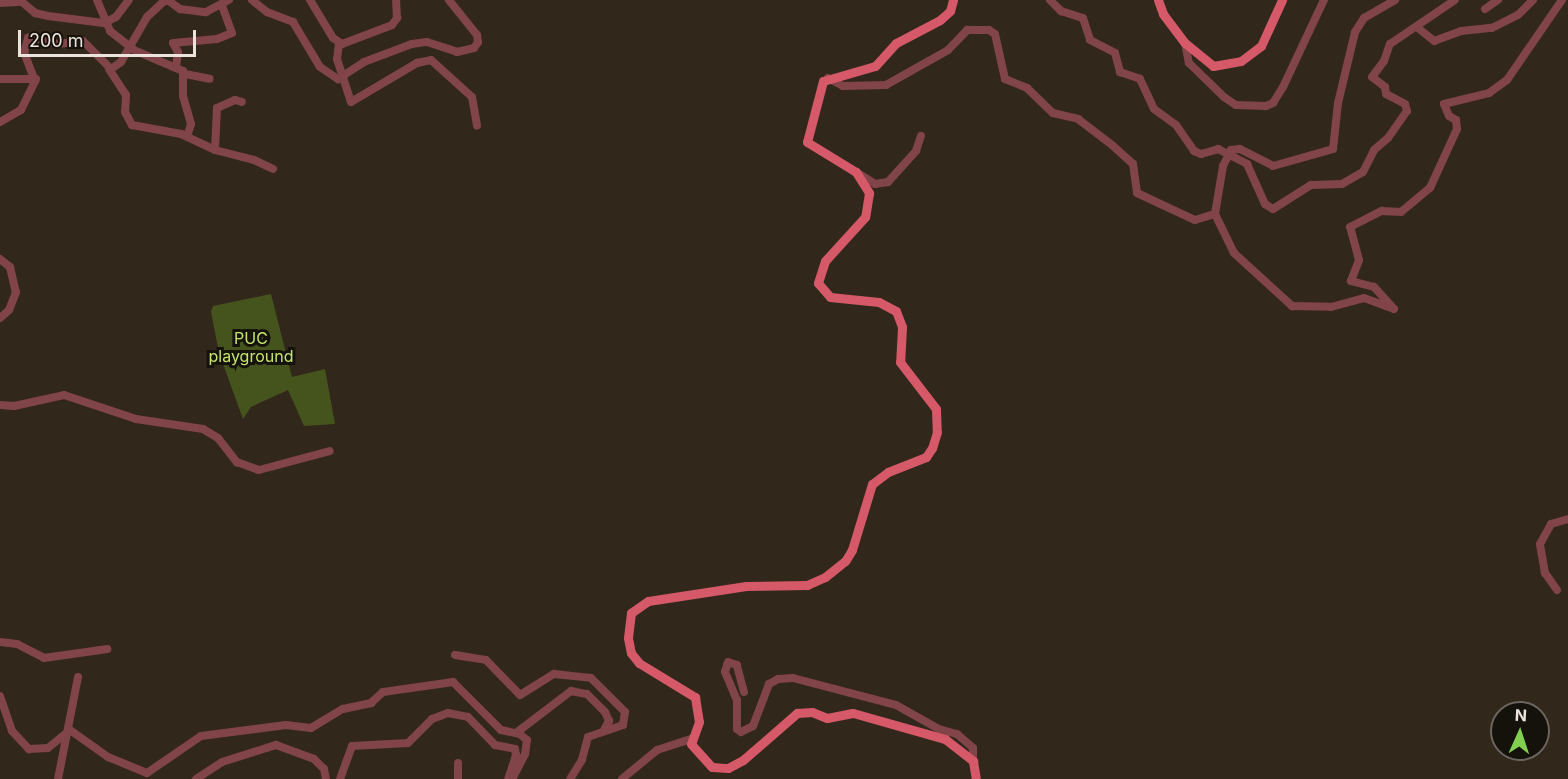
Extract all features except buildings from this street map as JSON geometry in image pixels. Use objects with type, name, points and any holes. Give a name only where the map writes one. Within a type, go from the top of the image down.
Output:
[{"type":"main road","points":[[953,0],[950,11],[940,20],[896,43],[875,66],[828,78],[819,86],[807,142],[856,172],[867,184],[868,209],[825,261],[818,283],[830,297],[879,302],[896,311],[902,327],[900,362],[936,409],[935,440],[926,457],[888,472],[872,484],[852,550],[845,561],[825,577],[807,585],[746,586],[648,601],[631,613],[628,638],[634,658],[695,697],[699,704],[699,722],[691,739],[705,763],[721,769],[743,760],[789,717],[804,712],[832,718],[853,713],[945,740],[973,761],[976,779]]},
{"type":"main road","points":[[1158,0],[1163,14],[1185,43],[1214,66],[1241,61],[1261,46],[1282,0]]},
{"type":"street","points":[[97,0],[104,23],[131,47],[176,67],[185,74],[210,79]]},
{"type":"street","points":[[0,3],[22,2],[48,16],[104,23],[116,17],[129,0]]},
{"type":"street","points":[[252,0],[267,12],[293,22],[320,68],[331,77],[342,79],[364,62],[412,44],[427,42],[457,52],[474,48],[478,38],[449,0]]},
{"type":"street","points":[[310,0],[339,43],[337,59],[351,102],[417,63],[431,60],[472,97],[477,126]]},
{"type":"street","points":[[339,43],[392,25],[398,18],[396,0]]},
{"type":"street","points":[[1050,0],[1061,11],[1084,19],[1090,40],[1114,53],[1120,72],[1140,79],[1154,109],[1176,125],[1194,151],[1201,154],[1214,149],[1228,153],[1247,164],[1265,204],[1274,209],[1311,185],[1340,185],[1358,178],[1374,150],[1388,138],[1407,111],[1405,104],[1386,94],[1385,87],[1372,77],[1384,61],[1389,44],[1418,28],[1455,0]]},
{"type":"street","points":[[1185,43],[1189,63],[1224,97],[1236,105],[1266,106],[1273,103],[1283,87],[1324,0]]},
{"type":"street","points":[[1228,153],[1240,149],[1273,166],[1333,149],[1338,103],[1355,32],[1364,18],[1395,0]]},
{"type":"street","points":[[1485,9],[1497,0]]},
{"type":"street","points":[[1418,28],[1435,41],[1461,31],[1492,28],[1518,15],[1533,0]]},
{"type":"street","points":[[1228,153],[1215,214],[1234,253],[1292,306],[1331,307],[1364,298],[1394,309],[1374,287],[1351,281],[1359,260],[1350,227],[1382,211],[1401,212],[1430,188],[1451,149],[1457,129],[1456,120],[1449,116],[1444,104],[1489,93],[1506,80],[1562,0]]},
{"type":"street","points":[[109,69],[121,62],[147,16],[164,1],[198,12],[226,3],[232,33],[217,39],[172,43],[178,52],[176,67]]},
{"type":"street","points":[[828,78],[851,87],[886,85],[948,50],[967,30],[989,30],[995,34],[1005,79],[1027,87],[1053,113],[1078,120],[1112,145],[1133,164],[1137,193],[1190,219],[1215,214]]},
{"type":"street","points":[[0,122],[21,110],[36,79],[23,48],[30,37],[58,44],[85,41],[109,69],[125,93],[125,112],[132,124],[187,136],[215,150],[254,160],[273,169]]},
{"type":"street","points":[[185,74],[183,96],[191,124],[187,136]]},
{"type":"street","points":[[0,79],[36,79]]},
{"type":"street","points":[[215,150],[217,108],[235,100],[242,102]]},
{"type":"street","points":[[856,172],[875,184],[888,182],[916,152],[921,136]]},
{"type":"street","points":[[0,259],[10,267],[16,292],[9,310],[0,318]]},
{"type":"street","points":[[0,405],[14,406],[64,395],[136,419],[203,429],[218,438],[237,462],[259,470],[330,451]]},
{"type":"street","points":[[1557,590],[1545,573],[1540,544],[1551,524],[1568,519]]},
{"type":"street","points":[[0,642],[10,645],[17,644],[44,658],[107,649]]},
{"type":"street","points":[[0,652],[10,645]]},
{"type":"street","points":[[455,655],[486,660],[520,695],[554,675],[591,678],[625,712],[623,725],[588,737],[582,760],[570,779]]},
{"type":"street","points":[[744,692],[737,664],[728,662],[725,672],[738,700],[737,729],[741,732],[753,726],[770,684],[778,679],[793,678],[896,705],[939,729],[957,734],[974,748],[973,761]]},
{"type":"street","points":[[58,779],[78,677]]},
{"type":"street","points":[[67,730],[84,738],[108,758],[147,773],[201,736],[286,725],[310,729],[343,708],[371,703],[383,692],[448,681],[462,687],[501,730],[525,736],[528,744],[512,779]]},
{"type":"street","points":[[516,733],[571,691],[587,694],[605,712],[609,721],[604,730]]},
{"type":"street","points":[[0,696],[12,731],[29,749],[48,748],[67,730]]},
{"type":"street","points":[[340,779],[352,746],[363,742],[408,743],[432,719],[448,713],[468,717],[493,743],[514,749],[516,755],[508,779]]},
{"type":"street","points":[[622,779],[657,750],[691,739]]},
{"type":"street","points":[[196,779],[222,762],[276,745],[314,759],[324,769],[326,779]]},
{"type":"street","points":[[458,763],[458,779]]},
{"type":"green space","name":"PUC playground","points":[[271,294],[292,377],[325,369],[335,424],[304,426],[288,390],[251,407],[243,419],[219,353],[211,312],[213,306]]}]
